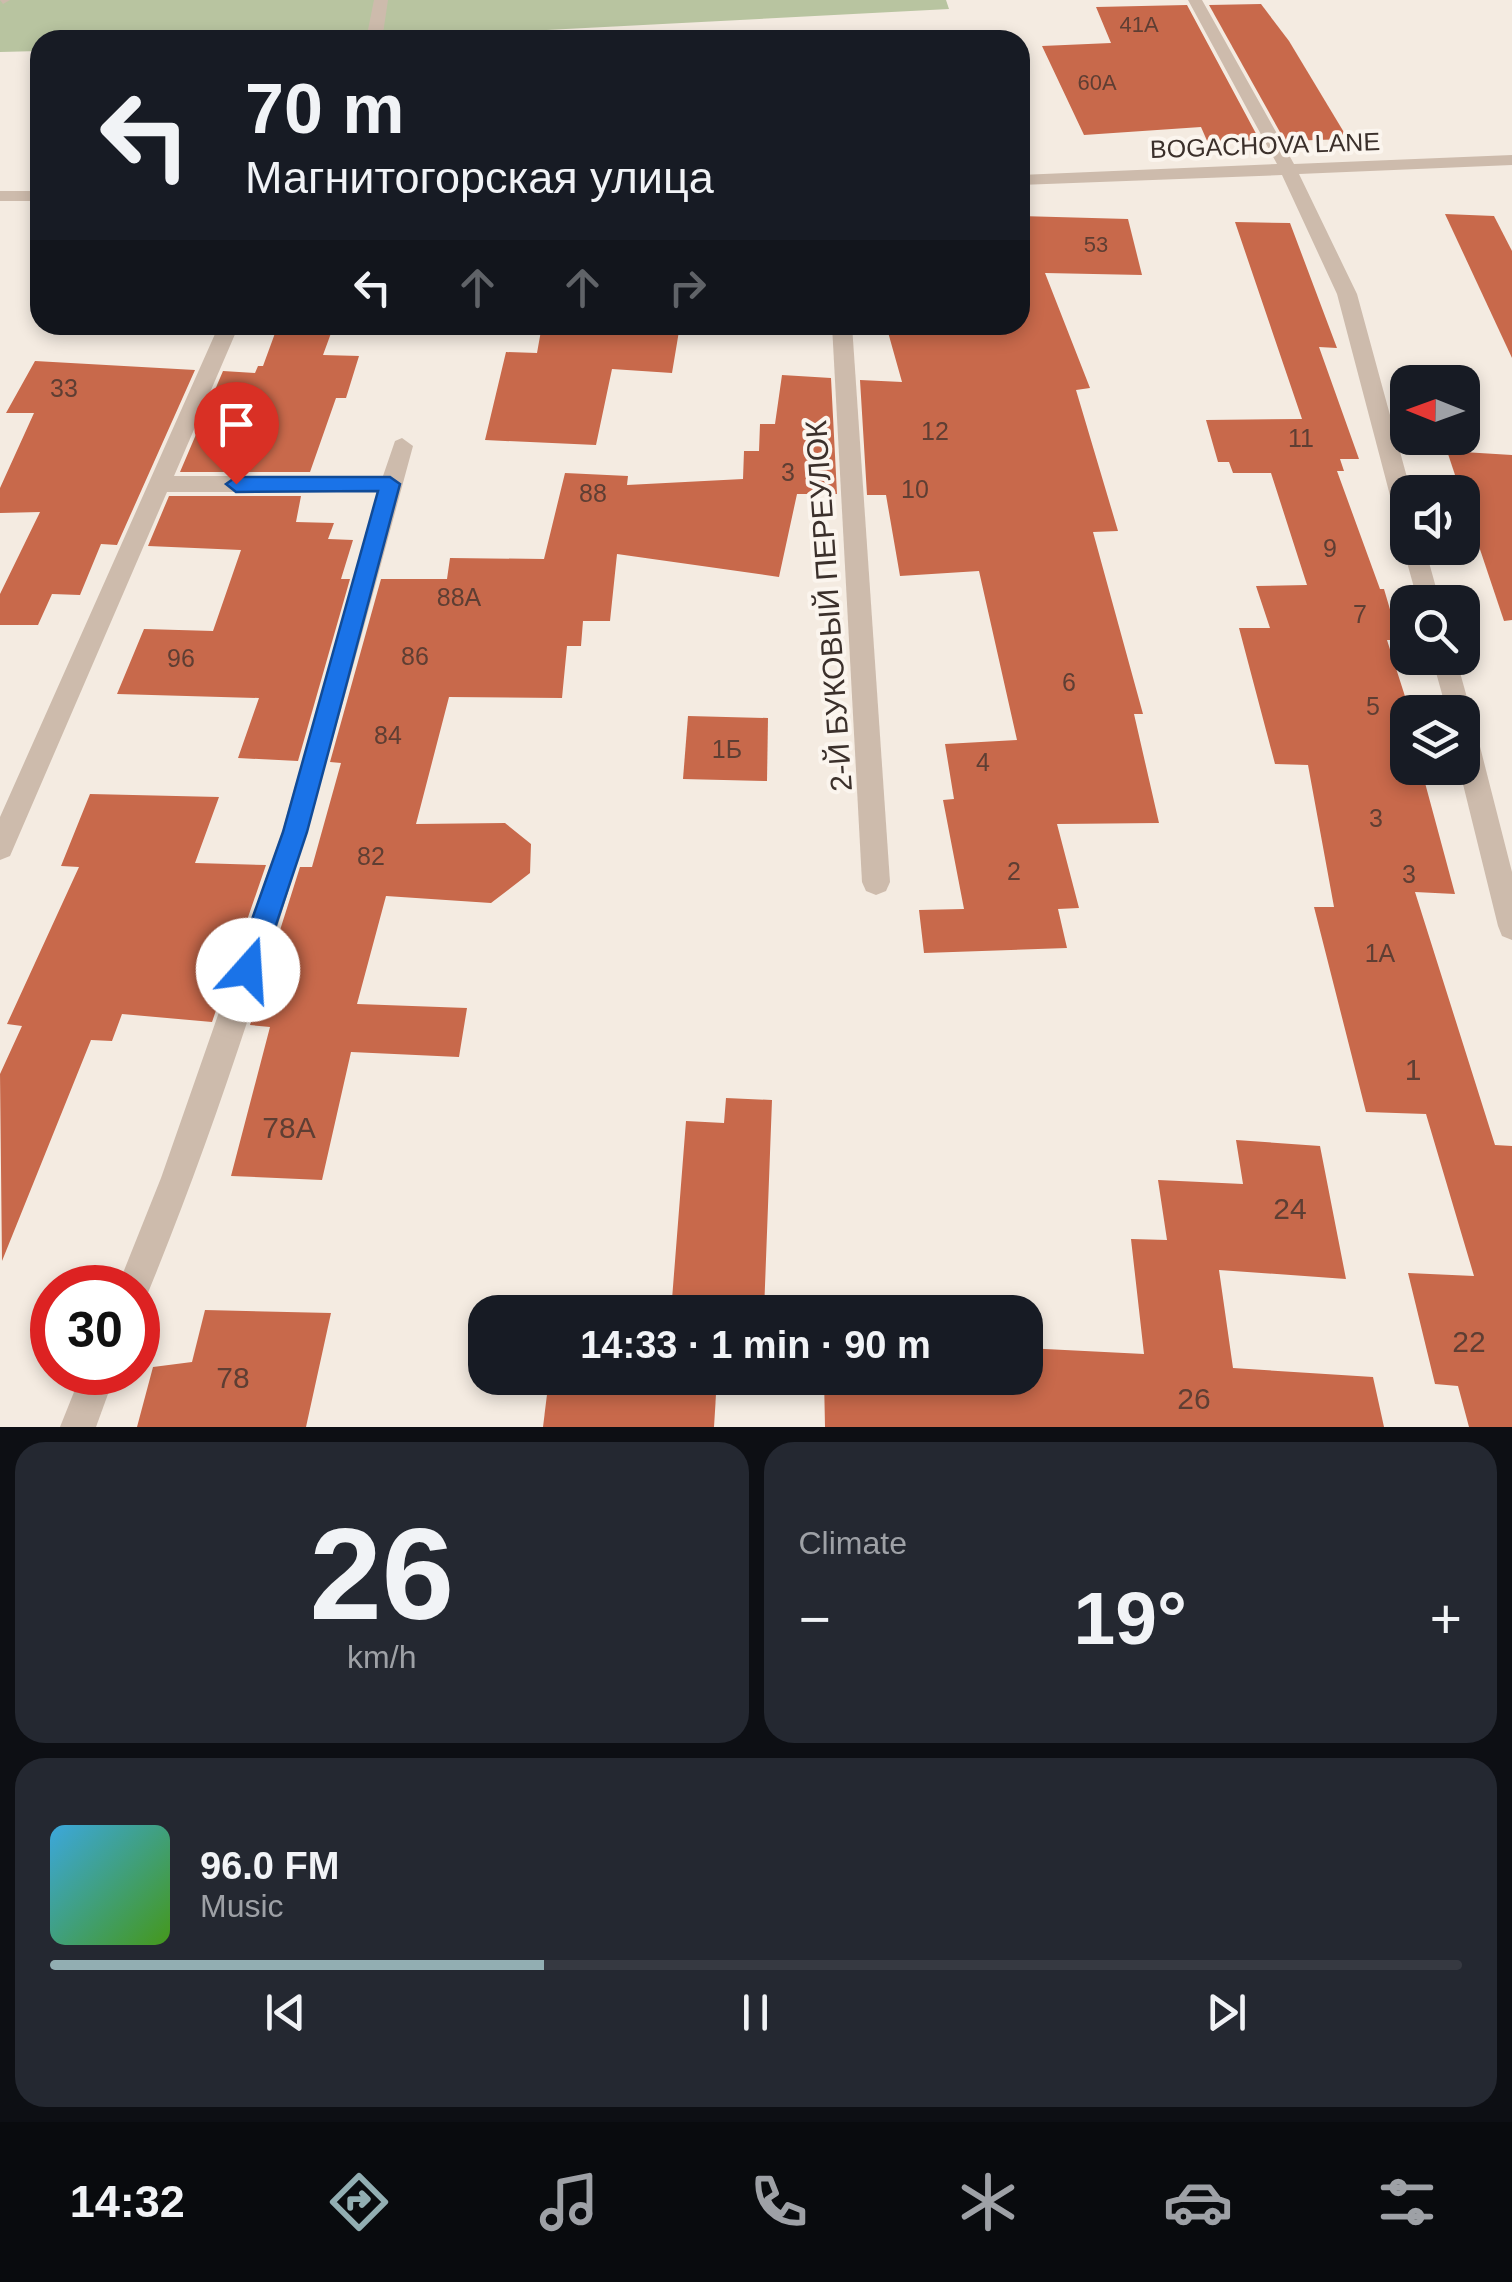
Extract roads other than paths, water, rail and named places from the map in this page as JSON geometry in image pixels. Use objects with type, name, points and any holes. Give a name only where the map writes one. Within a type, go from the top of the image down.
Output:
[{"type":"street","points":[[376,30],[381,0]]},
{"type":"street","points":[[1195,0],[1289,170],[1346,294],[1395,475]]},
{"type":"street","name":"BOGACHOVA LANE","points":[[1030,180],[1512,160]]},
{"type":"street","points":[[0,196],[30,196]]},
{"type":"street","points":[[0,846],[225,335]]},
{"type":"street","name":"2-Й БУКОВЫЙ ПЕРЕУЛОК","points":[[843,335],[876,882]]},
{"type":"street","points":[[142,1265],[176,1178],[295,832],[402,446]]},
{"type":"street","points":[[159,484],[390,484]]},
{"type":"street","points":[[1476,785],[1512,926]]},
{"type":"street","points":[[78,1427],[91,1395]]}]
